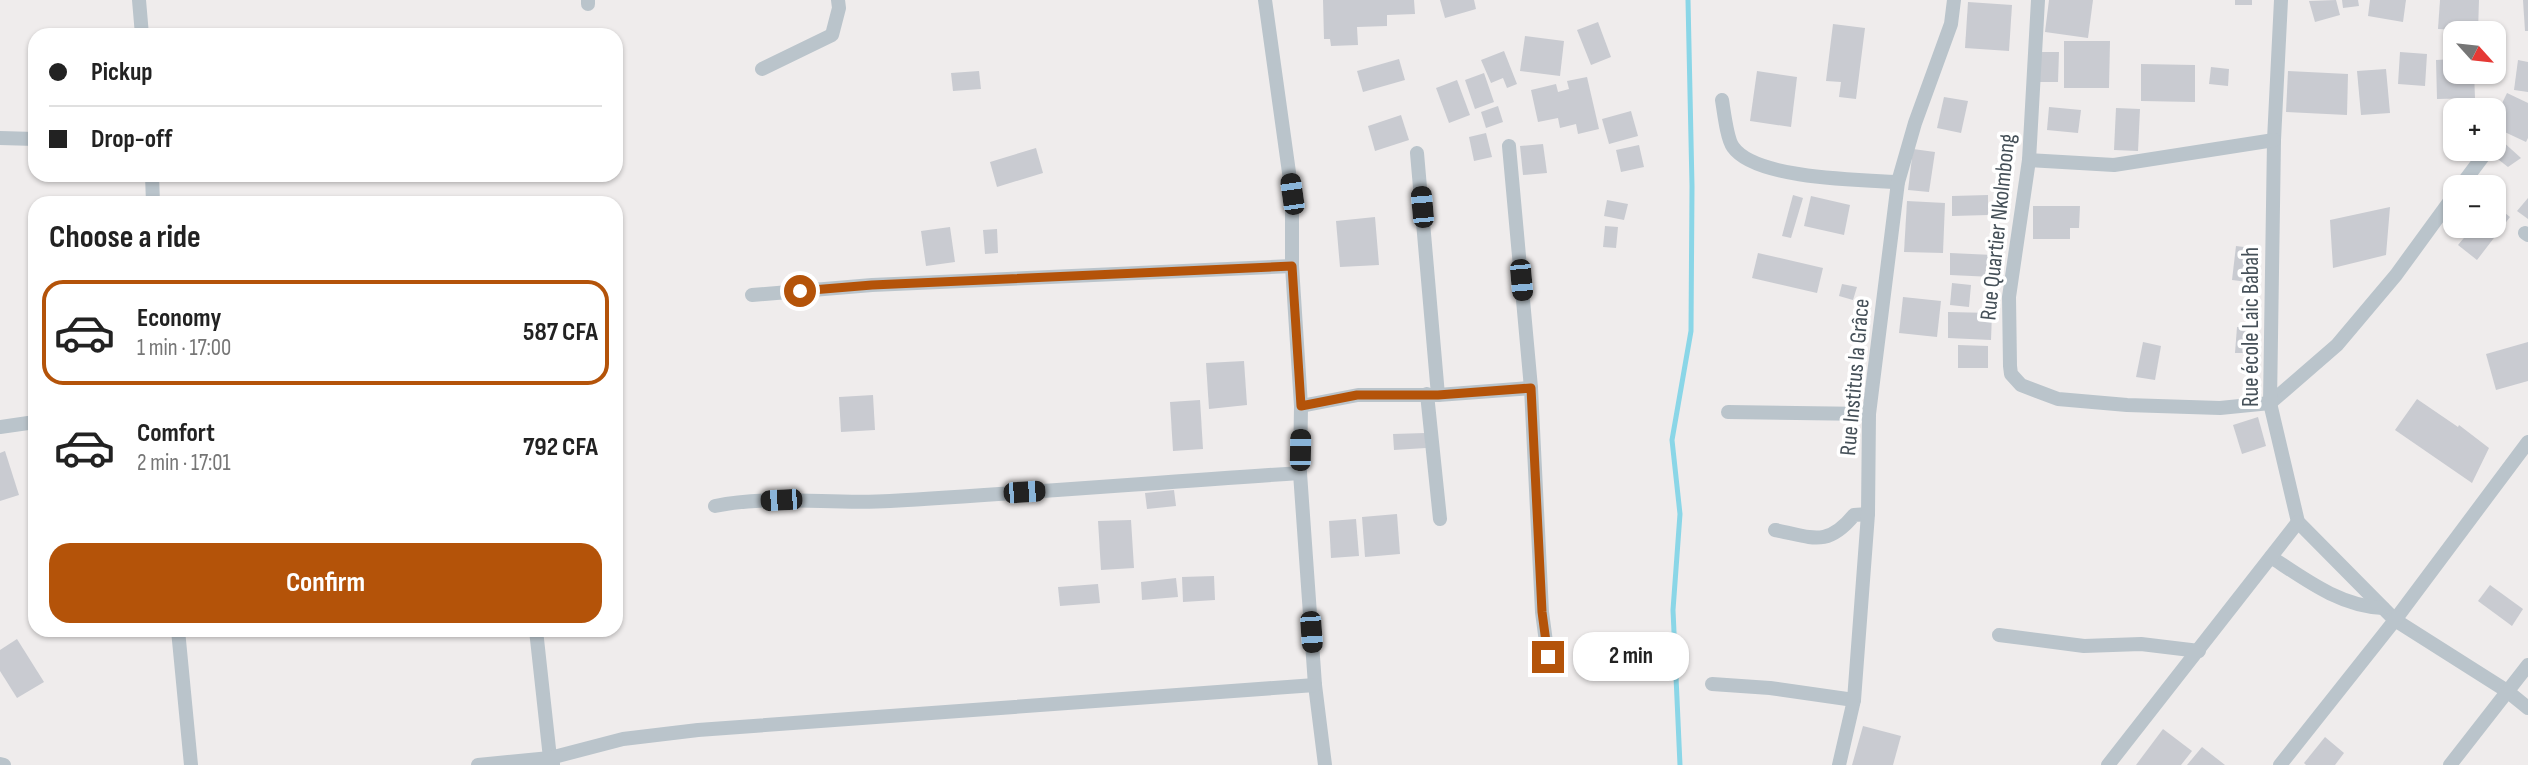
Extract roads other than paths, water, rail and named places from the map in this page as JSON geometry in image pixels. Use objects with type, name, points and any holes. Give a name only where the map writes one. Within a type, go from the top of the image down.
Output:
[{"type":"street","points":[[139,0],[141,28]]},
{"type":"street","points":[[762,69],[832,35],[839,8],[838,0]]},
{"type":"street","points":[[1265,0],[1292,194],[1292,266],[1301,406],[1300,473],[1315,685],[1325,765]]},
{"type":"street","name":"Rue Institus la Grâce","points":[[1839,765],[1854,700],[1868,514],[1869,414],[1898,182],[1915,123],[1951,24],[1954,0]]},
{"type":"street","name":"Rue Quartier Nkolmbong","points":[[2038,0],[2029,160],[2009,297],[2011,374],[2021,385],[2058,399],[2127,405],[2220,408],[2270,403]]},
{"type":"street","name":"Rue école Laic Babah","points":[[2281,0],[2274,141],[2270,403],[2298,522]]},
{"type":"street","points":[[1722,100],[1731,146],[1747,161],[1821,178],[1898,182]]},
{"type":"street","points":[[0,138],[28,139]]},
{"type":"street","points":[[2029,160],[2114,165],[2274,141]]},
{"type":"street","points":[[1509,146],[1531,388],[1542,612],[1548,657]]},
{"type":"street","points":[[1417,153],[1440,519]]},
{"type":"street","points":[[2270,403],[2337,345],[2396,275],[2443,210]]},
{"type":"street","points":[[752,295],[872,285],[1292,266]]},
{"type":"street","points":[[1301,406],[1357,395],[1432,395],[1531,388]]},
{"type":"street","points":[[1728,412],[1869,414]]},
{"type":"street","points":[[0,427],[28,423]]},
{"type":"street","points":[[2280,765],[2395,620],[2528,442]]},
{"type":"street","points":[[715,506],[735,502],[781,500],[886,502],[1300,473]]},
{"type":"street","points":[[1775,530],[1822,539],[1841,530],[1854,515],[1868,514]]},
{"type":"street","points":[[2108,765],[2298,522],[2395,620],[2507,691],[2528,708]]},
{"type":"street","points":[[2271,556],[2323,591],[2362,607],[2383,608]]},
{"type":"street","points":[[1999,635],[2084,646],[2141,644],[2199,651]]},
{"type":"street","points":[[179,637],[191,765]]},
{"type":"street","points":[[537,637],[552,761]]},
{"type":"street","points":[[2450,765],[2528,665]]},
{"type":"street","points":[[1712,684],[1770,688],[1854,700]]},
{"type":"street","points":[[478,765],[552,761],[622,739],[698,730],[1315,685]]},
{"type":"waterway","points":[[1680,765],[1673,610],[1680,514],[1672,440],[1691,331],[1692,186],[1688,0]]}]
